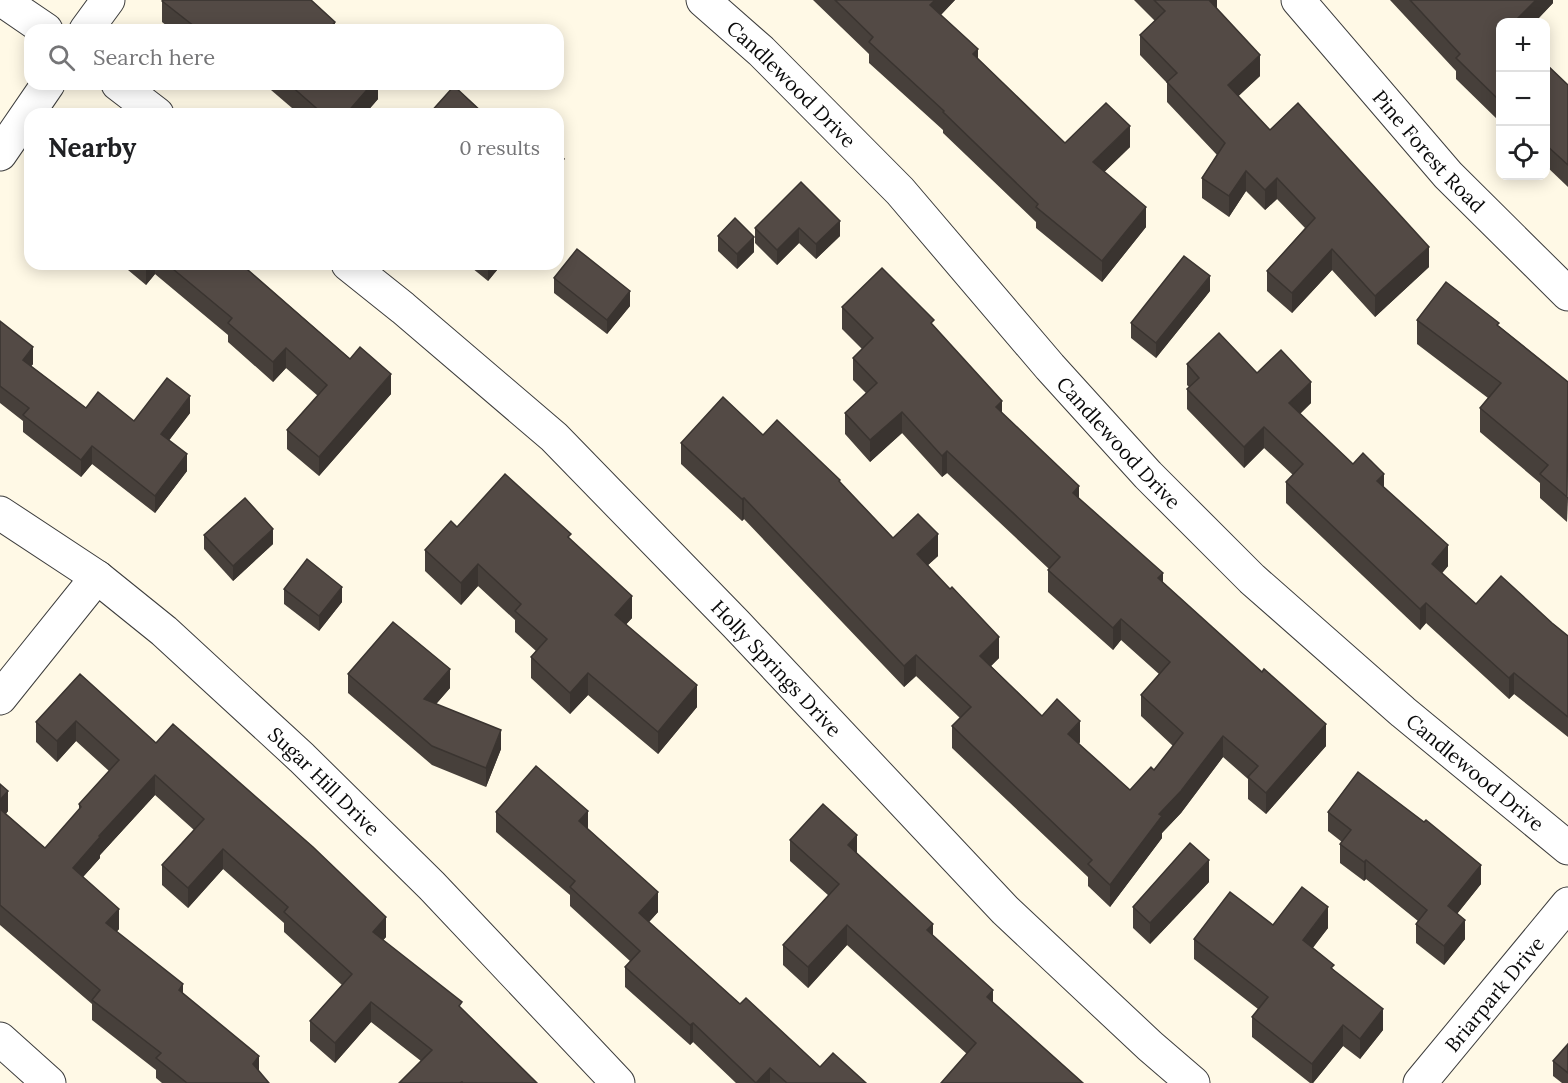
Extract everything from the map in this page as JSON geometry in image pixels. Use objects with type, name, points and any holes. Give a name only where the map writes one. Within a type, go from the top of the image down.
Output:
[{"type":"street","points":[[2,0],[37,24]]},
{"type":"street","points":[[90,24],[108,0]]},
{"type":"street","name":"Candlewood Drive","points":[[703,0],[761,51],[900,191],[1050,367],[1132,458],[1252,579],[1403,712],[1568,848]]},
{"type":"street","name":"Pine Forest Road","points":[[1298,0],[1448,175],[1568,294]]},
{"type":"street","points":[[32,108],[44,90]]},
{"type":"street","points":[[126,90],[149,108]]},
{"type":"street","points":[[0,154],[24,119]]},
{"type":"street","name":"Holly Springs Drive","points":[[356,270],[554,437],[744,633],[1005,910],[1150,1046],[1193,1083]]},
{"type":"street","name":"Sugar Hill Drive","points":[[0,513],[97,577],[164,631],[302,758],[432,886],[618,1083]]},
{"type":"street","points":[[0,698],[97,577]]},
{"type":"street","name":"Briarpark Drive","points":[[1420,1083],[1568,904]]},
{"type":"street","points":[[0,1039],[49,1083]]},
{"type":"building","points":[[311,0],[335,22],[333,24],[191,24],[162,1]]},
{"type":"building","points":[[835,0],[935,0],[930,5],[978,49],[973,54],[1065,143],[1106,103],[1130,126],[1093,162],[1146,207],[1102,261],[1036,207],[1038,204],[944,111],[869,42],[873,37]]},
{"type":"building","points":[[1154,0],[1209,0],[1260,55],[1228,85],[1270,130],[1298,103],[1429,247],[1375,296],[1332,249],[1292,293],[1267,271],[1315,218],[1277,178],[1265,190],[1246,171],[1229,196],[1202,178],[1225,143],[1167,82],[1177,73],[1140,35],[1165,11]]},
{"type":"building","points":[[1410,0],[1536,0],[1518,18],[1496,18],[1496,97],[1456,58],[1460,54]]},
{"type":"building","points":[[1550,68],[1568,85],[1568,165],[1550,149]]},
{"type":"building","points":[[296,90],[367,90],[351,108],[316,108]]},
{"type":"building","points":[[450,90],[458,90],[478,108],[434,108]]},
{"type":"building","points":[[801,182],[840,221],[816,244],[799,228],[777,250],[755,228]]},
{"type":"building","points":[[735,218],[754,237],[737,254],[718,236]]},
{"type":"building","points":[[577,249],[630,291],[607,320],[554,278],[560,270],[564,270],[564,265]]},
{"type":"building","points":[[1184,256],[1210,276],[1156,343],[1131,323]]},
{"type":"building","points":[[882,268],[934,320],[931,323],[1002,401],[996,407],[1079,486],[1073,493],[1163,573],[1158,578],[1262,672],[1264,669],[1326,724],[1266,793],[1248,777],[1258,766],[1223,736],[1181,791],[1159,814],[1162,816],[1110,885],[1088,864],[1092,860],[952,726],[971,707],[916,655],[904,666],[744,498],[742,499],[681,443],[723,397],[763,435],[777,420],[840,480],[893,538],[918,514],[938,534],[917,554],[999,637],[980,656],[1042,716],[1057,699],[1080,721],[1068,734],[1130,790],[1151,767],[1154,770],[1183,733],[1141,695],[1170,662],[1121,619],[1113,628],[1048,570],[1060,557],[947,451],[942,456],[902,412],[870,440],[845,413],[877,383],[853,358],[873,338],[842,307]]},
{"type":"building","points":[[174,270],[248,270],[350,359],[360,347],[391,374],[319,457],[287,430],[327,385],[286,348],[273,362],[228,323],[232,318]]},
{"type":"building","points":[[1446,282],[1499,323],[1497,325],[1568,382],[1567,497],[1540,474],[1548,465],[1480,408],[1501,383],[1417,320]]},
{"type":"building","points":[[0,321],[33,347],[23,360],[86,408],[98,392],[134,421],[167,378],[190,396],[161,434],[187,454],[155,496],[92,446],[81,460],[23,415],[29,408],[0,386]]},
{"type":"building","points":[[1219,333],[1257,373],[1281,350],[1311,382],[1289,403],[1353,464],[1363,453],[1384,474],[1377,481],[1448,545],[1432,564],[1476,604],[1501,576],[1568,636],[1568,717],[1514,673],[1509,678],[1426,603],[1420,609],[1286,482],[1303,464],[1264,427],[1244,447],[1187,389],[1199,378],[1187,364]]},
{"type":"building","points":[[505,474],[571,534],[568,537],[632,596],[615,615],[697,685],[658,732],[588,673],[570,693],[531,657],[547,639],[515,611],[521,604],[478,564],[461,583],[425,550],[451,521],[457,527]]},
{"type":"building","points":[[245,498],[273,529],[233,566],[204,535]]},
{"type":"building","points":[[307,559],[342,587],[319,616],[284,589]]},
{"type":"building","points":[[393,622],[450,669],[424,699],[501,730],[486,768],[432,746],[348,674]]},
{"type":"building","points":[[80,674],[156,743],[173,724],[313,847],[386,917],[373,932],[462,1002],[459,1006],[537,1083],[399,1083],[432,1050],[371,1002],[335,1043],[310,1021],[352,974],[284,912],[288,907],[223,849],[188,888],[162,865],[204,819],[155,775],[73,868],[119,909],[106,923],[183,984],[179,990],[259,1056],[253,1064],[269,1083],[187,1083],[156,1058],[161,1053],[92,1000],[100,990],[0,905],[0,809],[45,848],[81,807],[79,804],[119,760],[76,721],[57,741],[36,722]]},
{"type":"building","points":[[536,766],[588,811],[579,821],[658,892],[639,913],[740,1004],[746,998],[820,1067],[833,1053],[866,1083],[787,1083],[770,1068],[756,1083],[693,1023],[690,1025],[625,967],[640,951],[570,887],[575,881],[496,812]]},
{"type":"building","points":[[1358,772],[1424,822],[1426,820],[1481,865],[1448,906],[1465,920],[1444,946],[1416,924],[1427,910],[1366,860],[1364,862],[1340,844],[1351,830],[1328,812]]},
{"type":"building","points":[[0,784],[8,791],[0,800]]},
{"type":"building","points":[[823,804],[857,835],[848,845],[933,924],[927,930],[993,990],[987,997],[1083,1083],[941,1083],[976,1043],[847,925],[808,967],[783,945],[839,884],[790,840]]},
{"type":"building","points":[[1190,843],[1209,860],[1150,923],[1133,907]]},
{"type":"building","points":[[1302,887],[1328,907],[1303,940],[1334,965],[1331,968],[1383,1009],[1360,1039],[1343,1025],[1312,1064],[1252,1017],[1268,997],[1194,939],[1230,892],[1273,925]]},
{"type":"building","points":[[1568,1044],[1568,1073],[1553,1061]]}]
